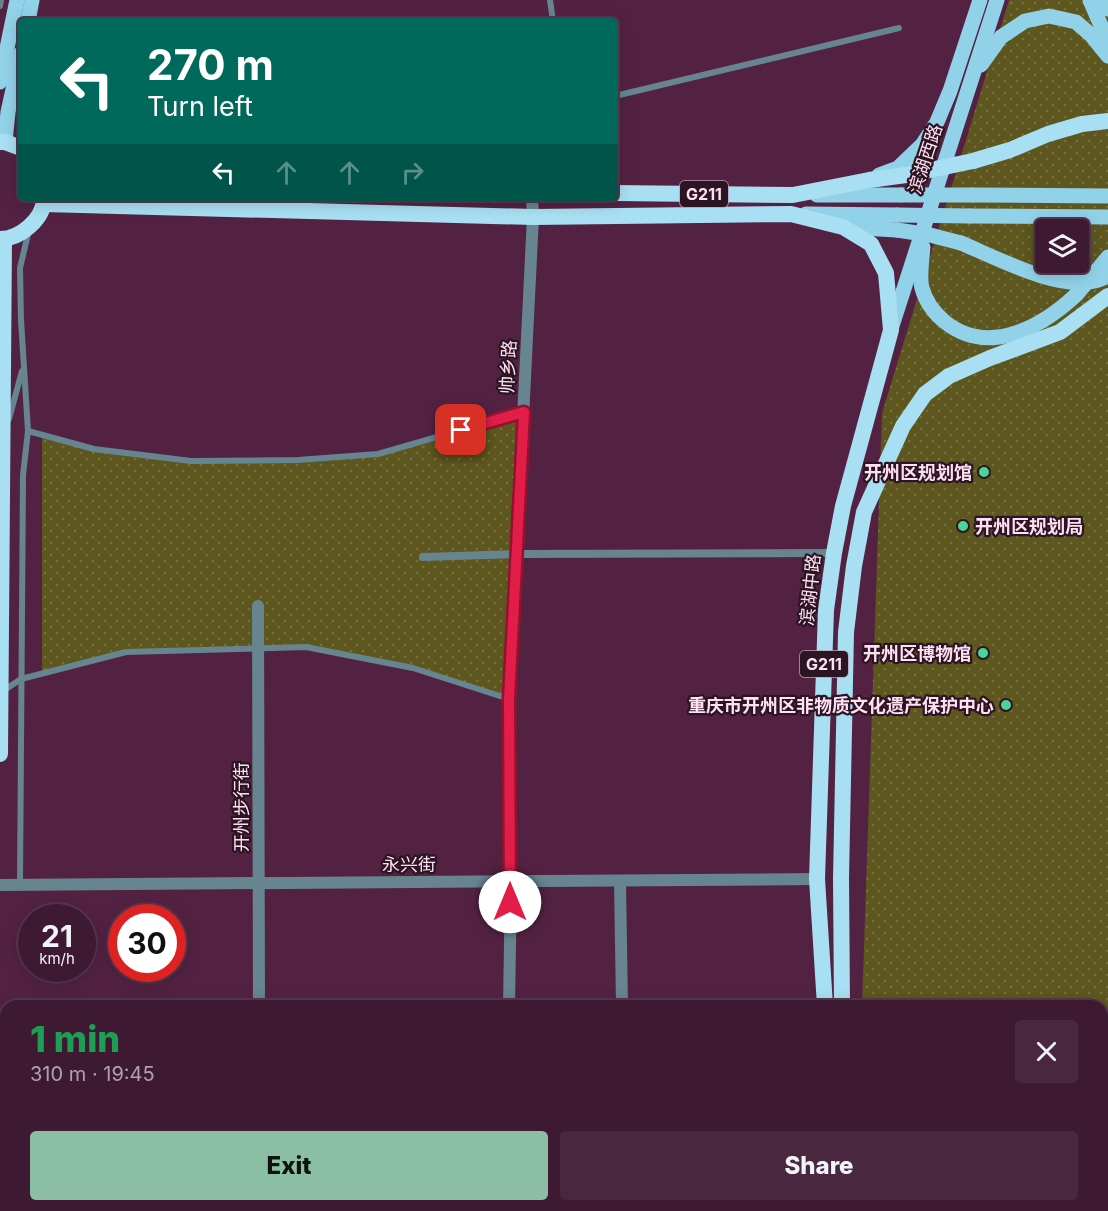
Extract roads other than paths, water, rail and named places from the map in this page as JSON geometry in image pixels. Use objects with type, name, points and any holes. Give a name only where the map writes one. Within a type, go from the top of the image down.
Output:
[{"type":"highway","name":"G211","points":[[618,193],[793,195],[973,161],[1010,150],[1048,134],[1082,124],[1108,121]]},
{"type":"highway","points":[[2,142],[18,147]]},
{"type":"highway","name":"G211","points":[[31,225],[44,201],[533,217],[791,214],[843,227],[871,244],[886,273],[891,330]]},
{"type":"highway","points":[[0,754],[2,239],[14,236],[31,225]]},
{"type":"highway","name":"G211","points":[[842,1000],[840,878],[846,632],[854,566],[864,512],[903,426],[926,394],[949,376],[1060,332],[1108,296]]},
{"type":"highway","name":"滨湖中路","points":[[825,1000],[818,879],[826,610],[843,506],[891,330]]},
{"type":"main road","points":[[16,0],[22,18]]},
{"type":"main road","points":[[24,18],[32,0]]},
{"type":"main road","points":[[869,180],[898,168],[922,144],[937,122],[950,91],[980,0]]},
{"type":"main road","name":"滨湖西路","points":[[891,330],[997,0]]},
{"type":"main road","points":[[1090,0],[1108,42]]},
{"type":"main road","points":[[1101,0],[1108,9]]},
{"type":"main road","points":[[972,76],[1001,37],[1025,21],[1049,16],[1076,22],[1091,35],[1108,57]]},
{"type":"main road","points":[[0,82],[18,34]]},
{"type":"main road","points":[[2,142],[18,67]]},
{"type":"main road","points":[[793,195],[1108,196]]},
{"type":"main road","points":[[791,214],[897,222],[930,235],[961,243],[1052,279],[1073,282],[1094,281],[1108,276]]},
{"type":"main road","points":[[843,227],[970,216],[1108,217]]},
{"type":"main road","points":[[924,226],[921,286],[927,302],[936,314],[953,328],[976,338],[997,338],[1042,322],[1061,310],[1108,257]]},
{"type":"street","name":"帅乡路","points":[[509,1000],[511,882],[509,699],[532,201]]},
{"type":"street","points":[[423,557],[517,554],[834,553]]},
{"type":"street","name":"开州步行街","points":[[258,606],[259,1000]]},
{"type":"street","name":"永兴街","points":[[0,885],[818,879]]},
{"type":"street","points":[[620,881],[622,1000]]},
{"type":"lane","points":[[0,6],[1,0]]},
{"type":"lane","points":[[550,0],[553,18]]},
{"type":"lane","points":[[618,95],[899,28]]},
{"type":"lane","points":[[20,885],[23,475],[28,431],[20,268],[31,225]]},
{"type":"lane","points":[[2,446],[24,364]]},
{"type":"lane","points":[[28,431],[94,449],[190,461],[298,460],[378,454],[524,412]]},
{"type":"lane","points":[[0,694],[21,679],[126,652],[306,647],[413,668],[509,699]]},
{"type":"place","name":"开州区规划馆","points":[[984,472]]},
{"type":"place","name":"开州区规划局","points":[[963,526]]},
{"type":"place","name":"开州区博物馆","points":[[983,653]]},
{"type":"place","name":"重庆市开州区非物质文化遗产保护中心","points":[[1006,705]]}]
